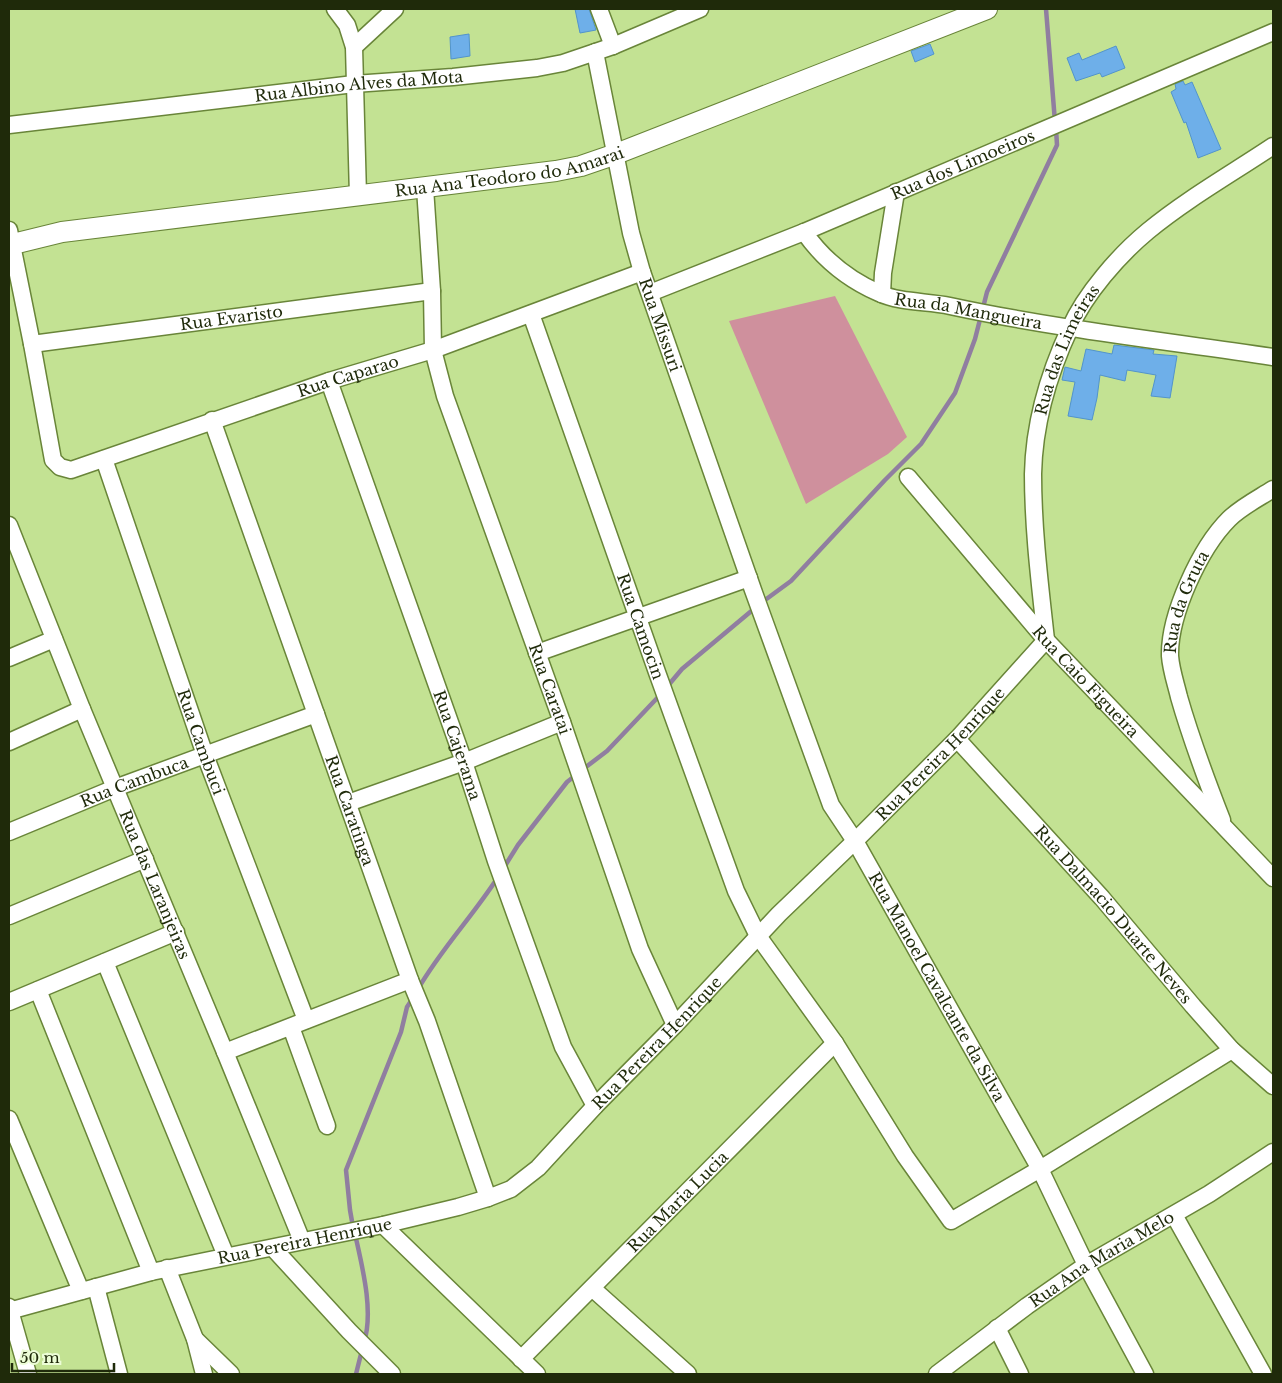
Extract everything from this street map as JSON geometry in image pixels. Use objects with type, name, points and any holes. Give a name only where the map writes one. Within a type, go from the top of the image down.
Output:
[{"type":"street","points":[[335,9],[347,25],[354,47],[358,196]]},
{"type":"street","points":[[354,47],[394,9]]},
{"type":"street","points":[[599,9],[614,46]]},
{"type":"street","name":"Rua Albino Alves da Mota","points":[[9,125],[354,84],[453,77],[537,68],[563,63],[614,46],[700,9]]},
{"type":"street","name":"Rua Ana Teodoro do Amarai","points":[[10,240],[425,188],[581,166],[987,9]]},
{"type":"street","name":"Rua dos Limoeiros","points":[[650,293],[804,232],[1273,32]]},
{"type":"street","name":"Rua Missuri","points":[[595,52],[631,233],[642,272],[751,584]]},
{"type":"street","name":"Rua das Limeiras","points":[[1046,640],[1034,522],[1033,473],[1038,423],[1053,371],[1070,327],[1088,297],[1116,262],[1146,232],[1180,207],[1273,146]]},
{"type":"street","name":"Rua Caratai","points":[[425,188],[432,291],[433,350],[444,396],[562,722],[640,949],[675,1025]]},
{"type":"street","points":[[882,294],[883,273],[896,192]]},
{"type":"street","name":"Rua da Mangueira","points":[[804,232],[828,260],[848,276],[882,294],[896,298],[938,303],[1004,317],[1273,356]]},
{"type":"street","points":[[10,240],[32,344]]},
{"type":"street","name":"Rua Caparao","points":[[32,344],[53,460],[60,467],[71,470],[329,381],[433,350],[642,272]]},
{"type":"street","name":"Rua Evaristo","points":[[32,344],[432,291]]},
{"type":"street","name":"Rua Camocin","points":[[531,314],[637,617],[736,891],[758,936],[834,1043],[905,1156],[951,1221],[1040,1169]]},
{"type":"street","name":"Rua Cajerama","points":[[329,381],[464,762],[496,861],[563,1047],[595,1106]]},
{"type":"street","name":"Rua Caratinga","points":[[212,420],[411,982],[427,1021],[488,1198]]},
{"type":"street","name":"Rua Cambuci","points":[[104,459],[206,755],[306,1020]]},
{"type":"street","name":"Rua Caio Figueira","points":[[908,477],[1046,640],[1273,878]]},
{"type":"street","name":"Rua da Gruta","points":[[1226,829],[1195,750],[1172,672],[1170,656],[1173,630],[1187,586],[1199,559],[1217,533],[1229,518],[1273,490]]},
{"type":"street","name":"Rua das Laranjeiras","points":[[9,525],[16,567],[54,639],[302,1241]]},
{"type":"street","points":[[537,653],[637,617],[751,584]]},
{"type":"street","name":"Rua Manoel Cavalcante da Silva","points":[[751,584],[831,805],[855,842],[1040,1169],[1086,1265],[1145,1374]]},
{"type":"street","points":[[9,658],[54,639]]},
{"type":"street","name":"Rua Pereira Henrique","points":[[9,1309],[167,1268],[380,1226],[488,1198],[511,1190],[538,1168],[779,914],[855,842],[957,739],[1046,640]]},
{"type":"street","points":[[9,742],[82,709]]},
{"type":"street","name":"Rua Cambuca","points":[[9,832],[115,788],[316,714]]},
{"type":"street","points":[[348,803],[464,762],[562,722]]},
{"type":"street","name":"Rua Dalmacio Duarte Neves","points":[[957,739],[1102,898],[1232,1050],[1273,1086]]},
{"type":"street","points":[[9,916],[145,859]]},
{"type":"street","points":[[9,1002],[176,932]]},
{"type":"street","points":[[104,962],[226,1256]]},
{"type":"street","points":[[225,1052],[411,982]]},
{"type":"street","points":[[38,990],[151,1272]]},
{"type":"street","points":[[291,1026],[327,1126]]},
{"type":"street","name":"Rua Maria Lucia","points":[[521,1359],[834,1043]]},
{"type":"street","points":[[1040,1169],[1232,1050]]},
{"type":"street","points":[[9,1119],[89,1289],[119,1374]]},
{"type":"street","name":"Rua Ana Maria Melo","points":[[937,1374],[997,1328],[1086,1265],[1209,1194],[1273,1152]]},
{"type":"street","points":[[1174,1215],[1263,1374]]},
{"type":"street","points":[[380,1226],[537,1374]]},
{"type":"street","points":[[273,1248],[349,1331],[392,1374]]},
{"type":"street","points":[[167,1268],[195,1339],[204,1374]]},
{"type":"street","points":[[592,1288],[688,1374]]},
{"type":"street","points":[[9,1309],[28,1374]]},
{"type":"street","points":[[997,1328],[1020,1374]]},
{"type":"street","points":[[195,1339],[231,1374]]},
{"type":"shaded area","points":[[835,296],[907,437],[888,454],[806,504],[729,321]]},
{"type":"building","points":[[575,9],[589,9],[596,30],[580,33]]},
{"type":"building","points":[[469,34],[470,56],[451,59],[450,37]]},
{"type":"building","points":[[930,44],[934,54],[915,62],[911,51]]},
{"type":"building","points":[[1116,46],[1125,68],[1102,77],[1100,73],[1076,81],[1067,58],[1079,53],[1082,60]]},
{"type":"building","points":[[1183,81],[1185,85],[1192,82],[1221,149],[1198,158],[1186,122],[1184,123],[1171,92],[1176,89],[1175,84]]},
{"type":"building","points":[[1114,345],[1154,350],[1153,354],[1177,356],[1170,398],[1151,396],[1156,375],[1127,370],[1125,381],[1100,375],[1092,420],[1068,416],[1075,382],[1062,380],[1065,367],[1081,371],[1086,349],[1112,354]]},
{"type":"waterway","points":[[1046,9],[1055,122]]},
{"type":"waterway","points":[[761,603],[791,581],[921,444],[955,393],[975,339],[987,292],[1057,145],[1056,129]]},
{"type":"waterway","points":[[666,688],[682,669],[755,608]]},
{"type":"waterway","points":[[582,770],[607,751],[661,694]]},
{"type":"waterway","points":[[503,869],[518,845],[567,782],[576,775]]},
{"type":"waterway","points":[[418,989],[498,877]]},
{"type":"waterway","points":[[353,1227],[346,1170],[401,1032],[407,1007],[413,998]]},
{"type":"waterway","points":[[355,1234],[366,1288],[368,1317],[364,1342]]},
{"type":"waterway","points":[[356,1374],[362,1350]]}]
